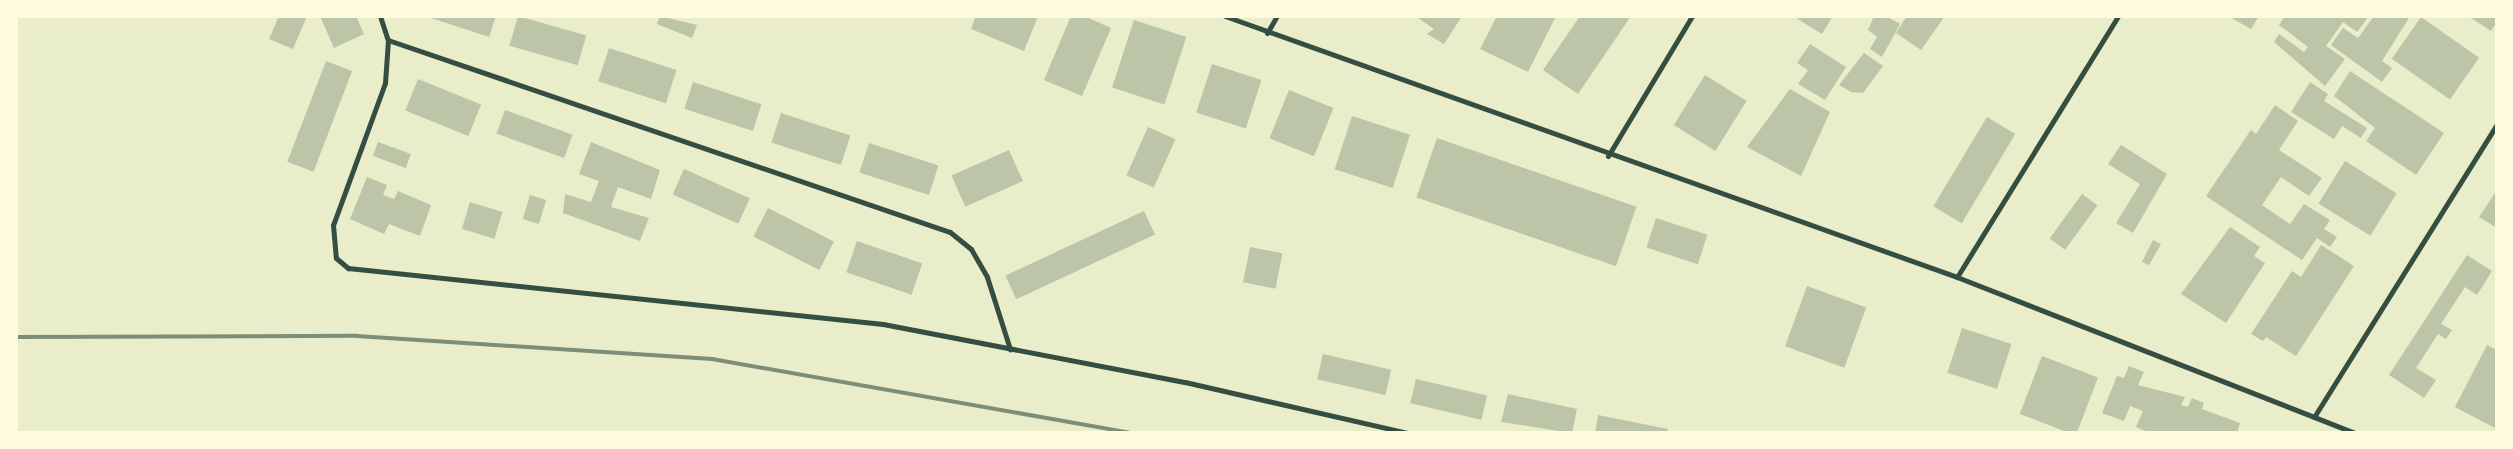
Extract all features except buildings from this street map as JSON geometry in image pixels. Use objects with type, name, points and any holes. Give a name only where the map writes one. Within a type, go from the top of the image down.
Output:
[{"type":"street","points":[[380,16],[388,40],[385,83],[333,226],[334,251],[348,268],[883,324],[1185,382],[1407,433]]},
{"type":"street","points":[[1225,16],[1267,33],[1608,156],[1958,277],[2355,433]]},
{"type":"street","points":[[1267,33],[1277,16]]},
{"type":"street","points":[[1608,156],[1692,16]]},
{"type":"street","points":[[1958,277],[2118,16]]},
{"type":"street","points":[[388,40],[950,232],[971,249],[987,277],[1010,349]]},
{"type":"street","points":[[2314,417],[2497,124]]},
{"type":"railway","points":[[16,337],[357,336],[712,359],[1130,433]]}]
